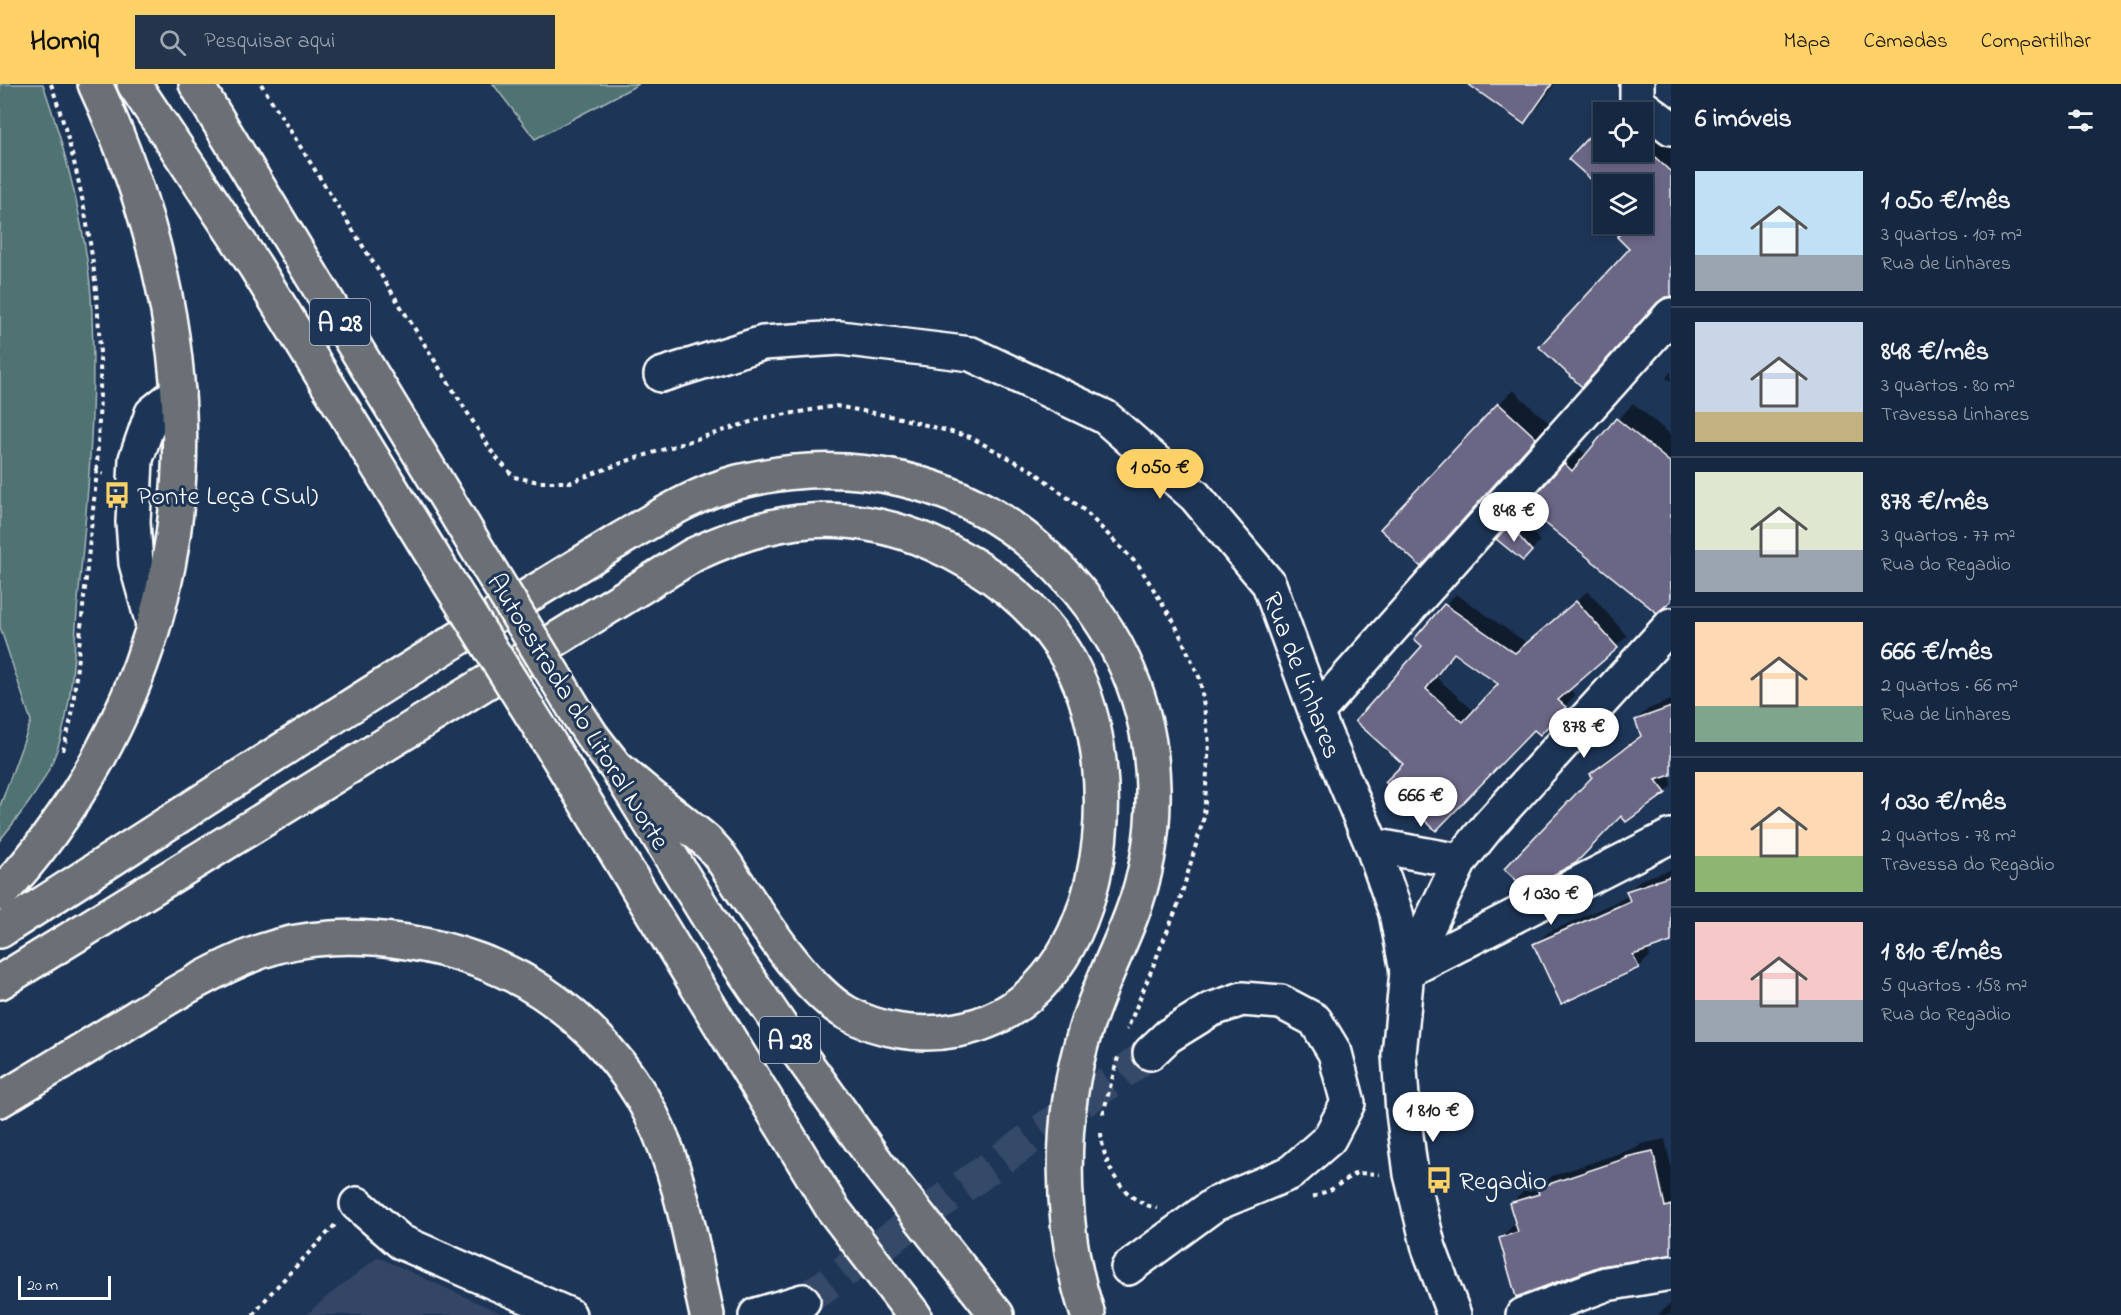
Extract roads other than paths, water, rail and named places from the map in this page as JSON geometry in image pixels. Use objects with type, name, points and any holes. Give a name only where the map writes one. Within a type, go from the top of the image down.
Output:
[{"type":"highway","points":[[0,894],[51,832],[92,770],[120,714],[153,624],[165,578],[177,507],[181,432],[170,324],[163,286],[141,200],[95,84]]},
{"type":"highway","name":"Autoestrada do Litoral Norte","points":[[134,84],[255,266],[547,739],[832,1208],[914,1315]]},
{"type":"highway","name":"Autoestrada do Litoral Norte","points":[[196,84],[577,713],[616,767],[721,938],[880,1167],[997,1315]]},
{"type":"highway","points":[[0,931],[145,840],[376,688],[645,525],[697,497],[734,483],[762,477],[790,472],[822,471],[877,473],[939,490],[988,513],[1010,527],[1033,544],[1076,586],[1104,623],[1125,660],[1141,706],[1148,740],[1152,764],[1153,809],[1147,864],[1132,915],[1086,1028],[1071,1091],[1066,1167],[1067,1198],[1077,1268],[1089,1315]]},
{"type":"highway","points":[[0,981],[693,555],[752,530],[792,522],[847,521],[911,534],[967,560],[996,579],[1017,596],[1044,624],[1065,654],[1081,684],[1091,709],[1097,739],[1101,774],[1101,821],[1091,885],[1083,914],[1069,947],[1042,984],[1028,999],[1011,1011],[976,1027],[951,1031],[930,1033],[885,1028],[845,1012],[826,999],[789,956],[714,848],[616,767]]},
{"type":"highway","points":[[0,1100],[179,991],[237,961],[264,950],[321,939],[348,938],[376,939],[439,949],[494,967],[542,992],[591,1032],[634,1083],[650,1112],[672,1163],[706,1315]]},
{"type":"street","points":[[1637,84],[1637,102],[1671,128]]},
{"type":"street","points":[[1317,713],[1671,315]]},
{"type":"street","name":"Rua de Linhares","points":[[661,375],[762,343],[840,338],[971,354],[1105,417],[1195,496],[1269,584],[1396,913],[1407,971]]},
{"type":"street","points":[[153,624],[136,563],[133,488],[135,459],[152,412],[178,392]]},
{"type":"street","points":[[1454,1315],[1429,1248],[1411,1174],[1399,1055],[1407,971],[1460,861],[1488,826],[1671,625]]},
{"type":"street","points":[[1407,971],[1671,836]]},
{"type":"street","points":[[1372,846],[1460,861]]},
{"type":"street","points":[[1128,1268],[1215,1204],[1290,1173],[1329,1139],[1348,1103],[1335,1053],[1315,1020],[1281,1002],[1242,999],[1210,1010],[1168,1036],[1132,1045]]},
{"type":"street","points":[[357,1204],[401,1242],[569,1315]]},
{"type":"street","points":[[1523,1315],[1584,1290],[1671,1272]]},
{"type":"street","points":[[756,1315],[803,1302]]},
{"type":"tunnel","points":[[803,1301],[1150,1053]]},
{"type":"place","name":"Ponte Leça (Sul)","points":[[117,495]]},
{"type":"place","name":"Regadio","points":[[1439,1180]]}]
